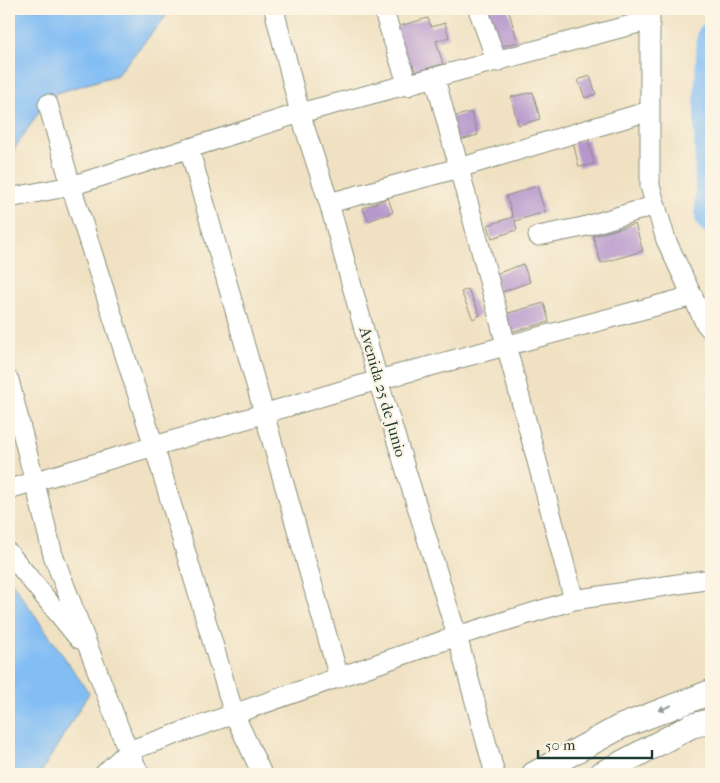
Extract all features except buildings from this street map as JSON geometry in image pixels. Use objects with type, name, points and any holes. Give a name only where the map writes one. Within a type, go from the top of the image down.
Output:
[{"type":"main road","points":[[534,774],[620,726],[711,692]]},
{"type":"main road","points":[[601,774],[691,726],[711,721]]},
{"type":"street","name":"Avenida 25 de Junio","points":[[274,9],[300,113],[329,202],[378,380],[457,636],[495,774]]},
{"type":"street","points":[[383,9],[408,86]]},
{"type":"street","points":[[478,9],[497,62]]},
{"type":"street","points":[[9,198],[71,186],[300,113],[497,62],[650,14],[650,186],[666,240],[705,323],[711,330]]},
{"type":"street","points":[[435,78],[574,600]]},
{"type":"street","points":[[48,104],[71,186],[154,446],[234,714],[262,774]]},
{"type":"street","points":[[329,202],[459,168],[649,111]]},
{"type":"street","points":[[189,148],[339,678]]},
{"type":"street","points":[[538,236],[583,227],[656,205]]},
{"type":"street","points":[[9,489],[34,480],[264,415],[378,380],[693,296]]},
{"type":"street","points":[[9,384],[53,555],[128,751],[140,774]]},
{"type":"street","points":[[9,552],[90,653]]},
{"type":"street","points":[[104,774],[128,751],[457,636],[574,600],[711,579]]},
{"type":"water","points":[[9,9],[172,9],[117,75],[50,95],[9,157]]},
{"type":"water","points":[[9,578],[89,693],[40,774],[9,774]]},
{"type":"waterway","points":[[711,36],[708,99],[709,217],[711,220]]}]
